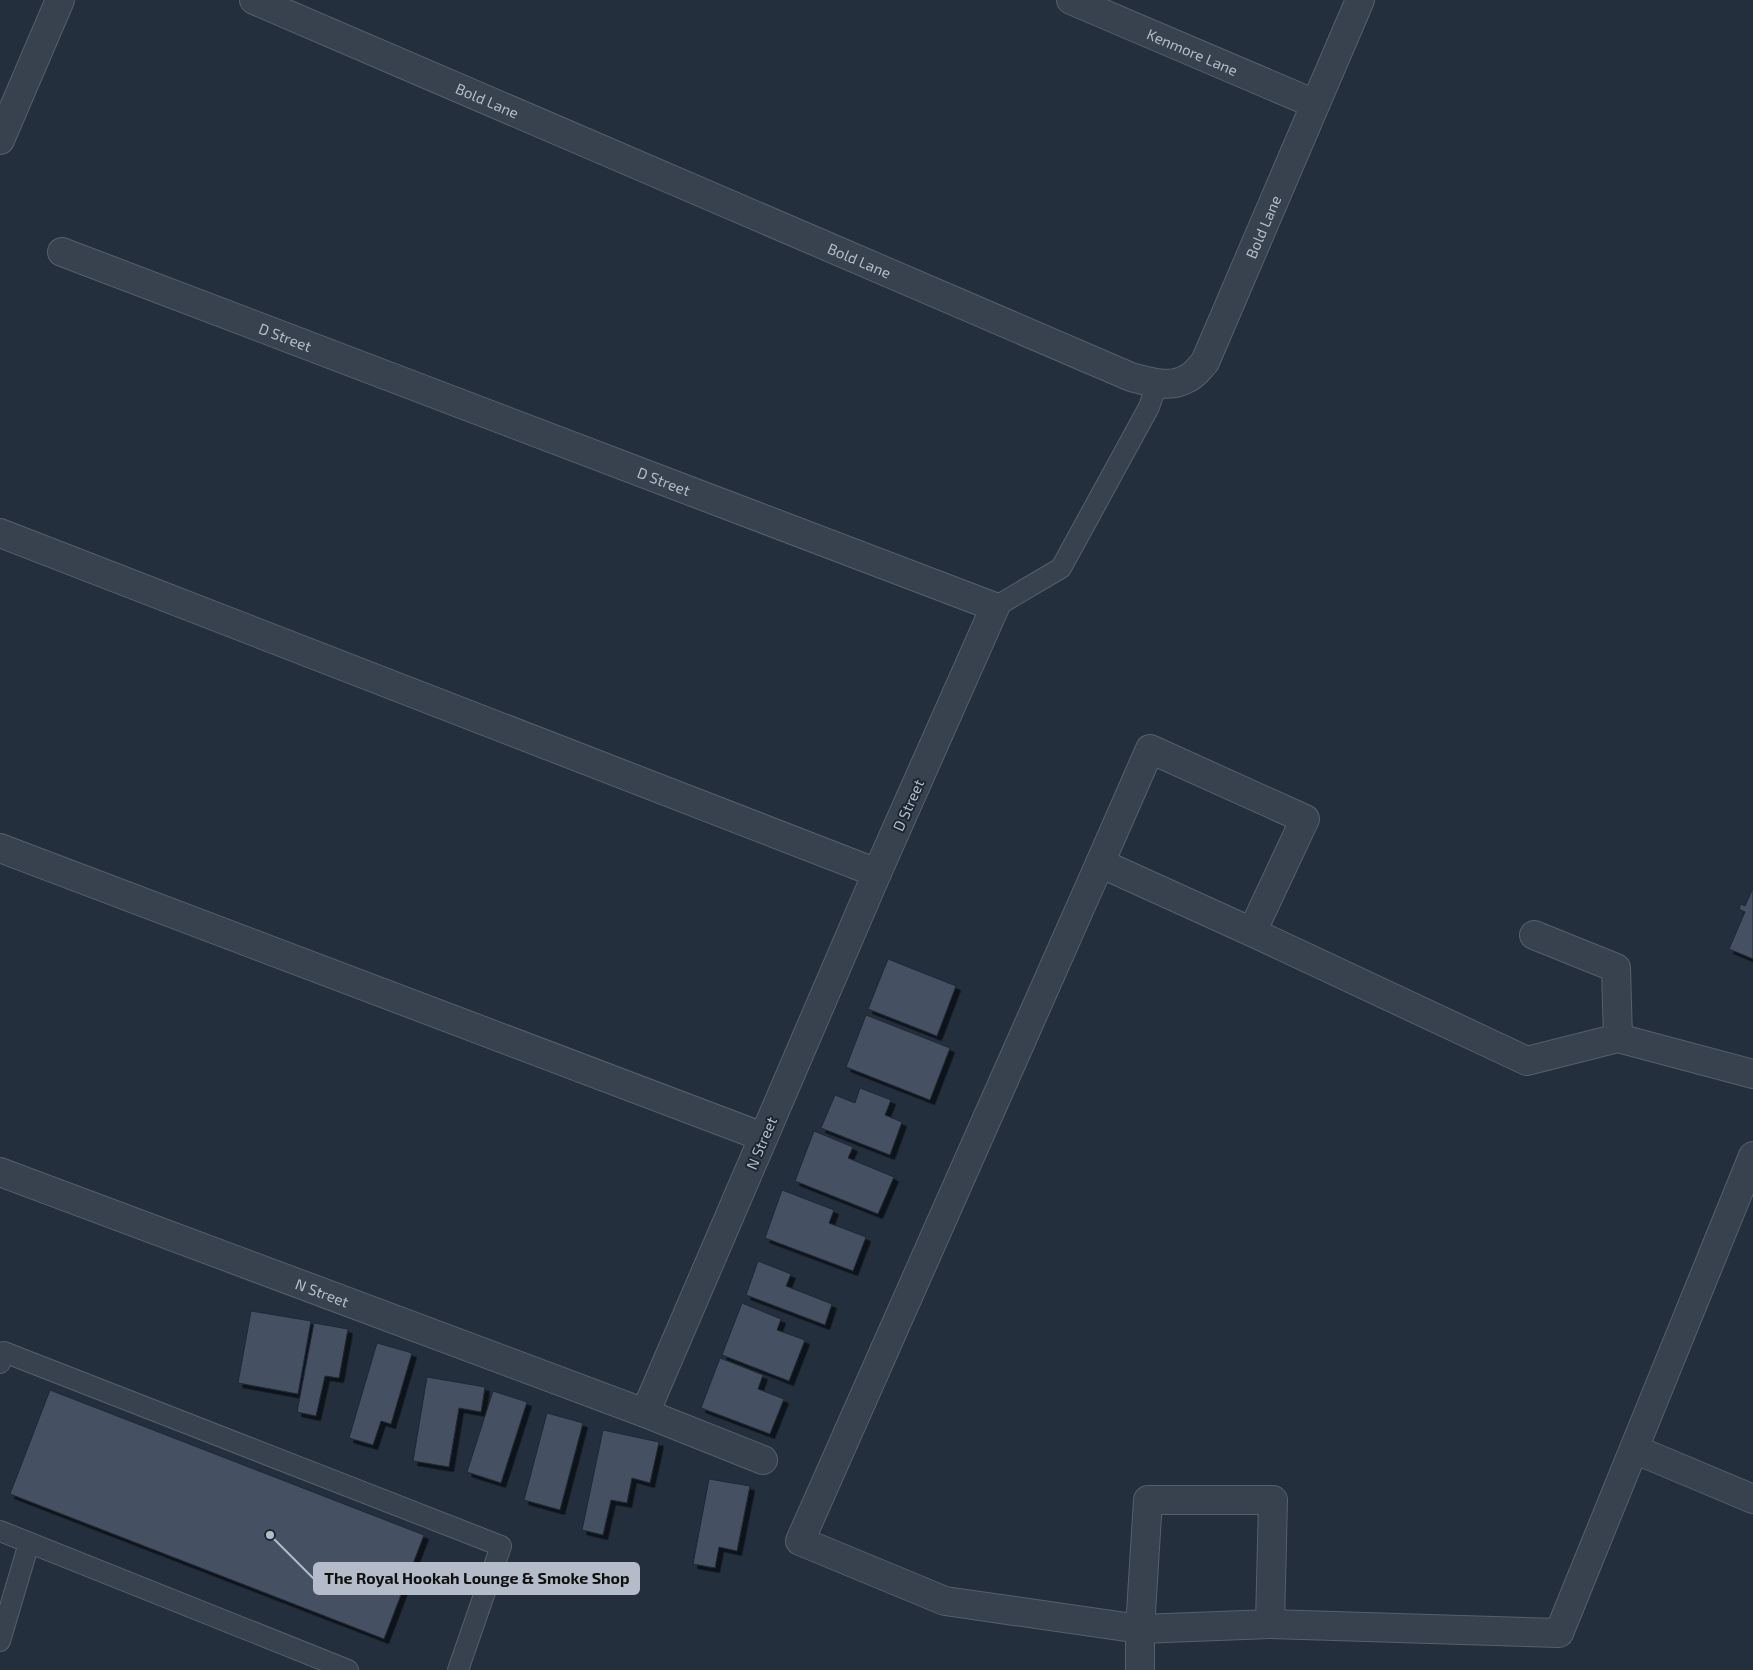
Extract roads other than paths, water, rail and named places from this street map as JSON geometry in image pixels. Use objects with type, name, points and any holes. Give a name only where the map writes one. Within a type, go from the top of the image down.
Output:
[{"type":"street","points":[[0,140],[60,0]]},
{"type":"street","name":"Bold Lane","points":[[254,0],[1131,377],[1157,384],[1180,383],[1190,378],[1205,362],[1360,0]]},
{"type":"street","name":"Kenmore Lane","points":[[1071,0],[1315,104]]},
{"type":"street","name":"D Street","points":[[62,252],[995,608],[878,873]]},
{"type":"street","points":[[0,533],[878,873]]},
{"type":"street","points":[[1252,932],[1305,819],[1150,749],[800,1542],[945,1601],[1140,1629],[1270,1624],[1558,1633],[1753,1156]]},
{"type":"street","points":[[0,848],[763,1137]]},
{"type":"street","points":[[1100,863],[1527,1061],[1618,1038],[1753,1074]]},
{"type":"street","name":"N Street","points":[[644,1413],[878,873]]},
{"type":"street","points":[[1534,935],[1616,968],[1618,1038]]},
{"type":"street","name":"N Street","points":[[0,1172],[644,1413],[764,1460]]},
{"type":"street","points":[[1634,1449],[1753,1499]]},
{"type":"street","points":[[1140,1670],[1140,1629],[1148,1500],[1273,1500],[1270,1624]]},
{"type":"lane","points":[[995,608],[1062,568],[1149,407],[1157,384]]},
{"type":"lane","points":[[0,1363],[4,1352],[501,1546],[458,1670]]},
{"type":"lane","points":[[0,1532],[348,1670]]},
{"type":"lane","points":[[0,1641],[29,1543]]},
{"type":"place","name":"The Royal Hookah Lounge & Smoke Shop","points":[[270,1535]]}]
